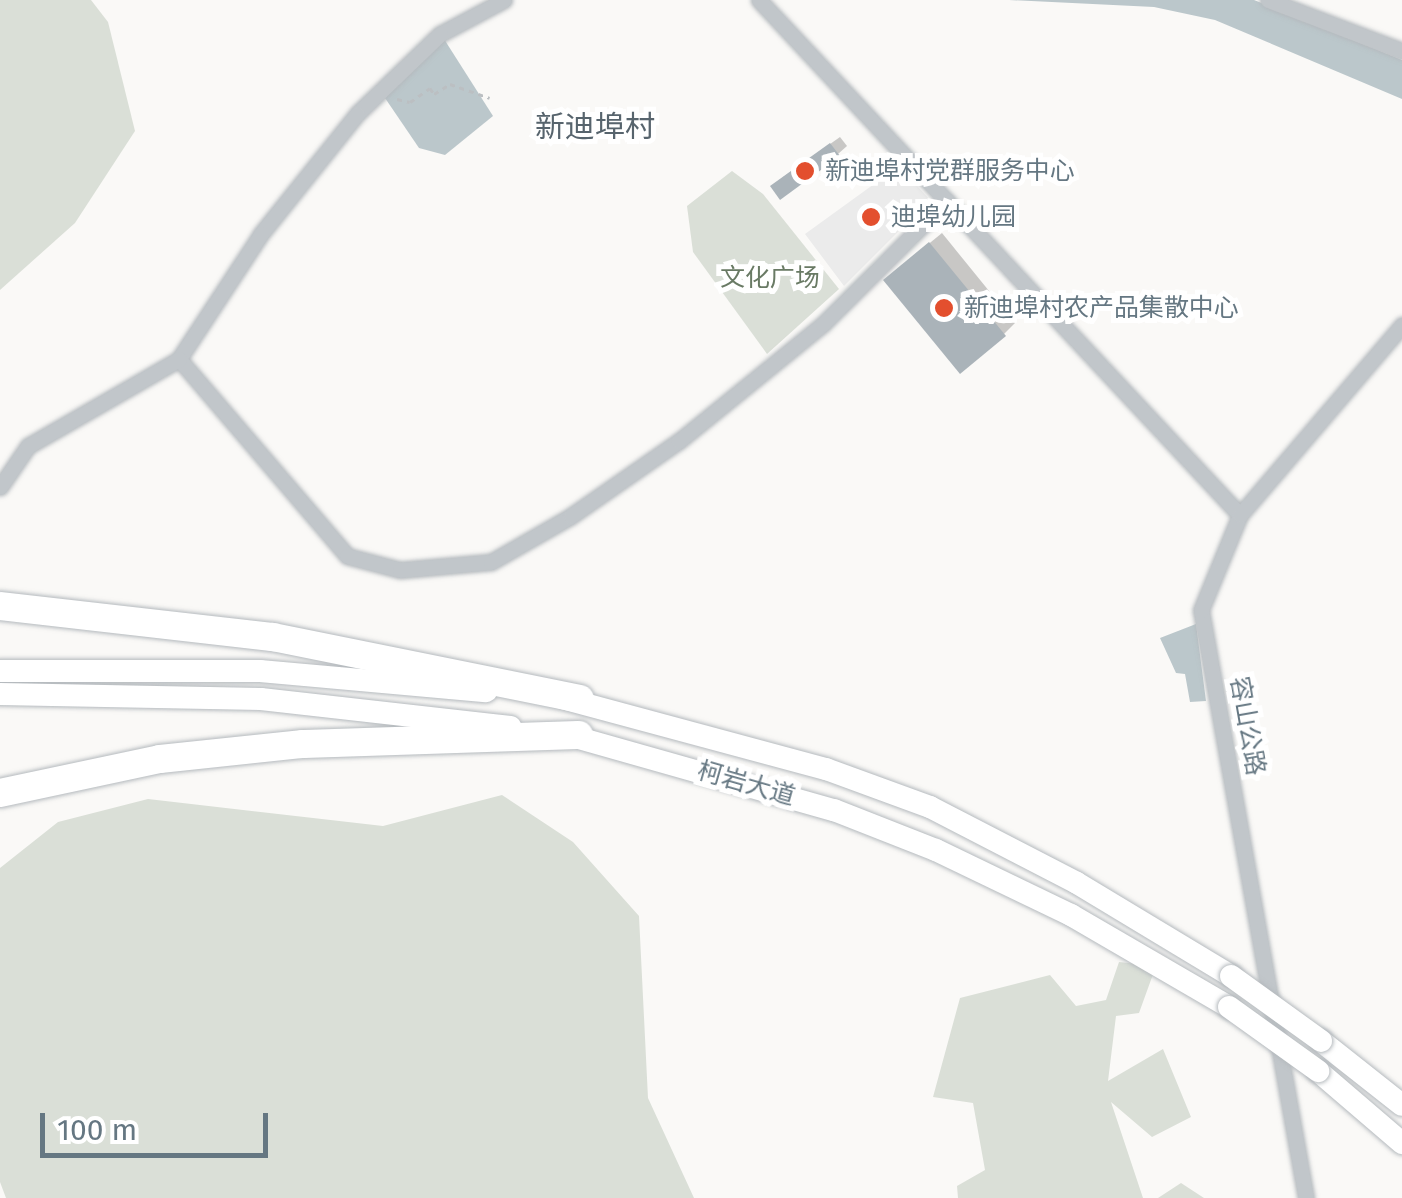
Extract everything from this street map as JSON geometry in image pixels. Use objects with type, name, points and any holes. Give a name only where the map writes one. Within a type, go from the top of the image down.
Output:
[{"type":"highway","points":[[0,606],[274,636],[580,699]]},
{"type":"highway","points":[[0,793],[160,760],[285,746],[579,736]]},
{"type":"main road","name":"柯岩大道","points":[[0,670],[260,670],[580,699],[826,769],[930,807],[1078,883],[1232,976],[1402,1105]]},
{"type":"main road","name":"柯岩大道","points":[[0,694],[261,699],[579,736],[834,810],[936,850],[1071,915],[1229,1007],[1318,1071],[1402,1143]]},
{"type":"street","points":[[0,487],[28,446],[180,360],[261,234],[376,94],[440,34],[504,0]]},
{"type":"street","points":[[759,0],[1240,515]]},
{"type":"street","points":[[1268,0],[1402,51]]},
{"type":"street","points":[[180,360],[347,556],[400,570],[491,562],[571,516],[679,441],[823,324],[947,202]]},
{"type":"street","name":"容山公路","points":[[1306,1198],[1201,610],[1240,515],[1402,325]]},
{"type":"path","points":[[376,94],[410,102],[430,88],[434,94],[450,84],[490,98]]},
{"type":"shaded area","points":[[1009,0],[1254,0],[1402,60],[1402,99],[1215,20],[1154,7]]},
{"type":"shaded area","points":[[444,39],[493,116],[445,155],[419,148],[385,98]]},
{"type":"shaded area","name":"迪埠幼儿园","points":[[899,166],[930,200],[844,286],[805,234]]},
{"type":"shaded area","points":[[1196,624],[1206,701],[1190,702],[1185,674],[1176,673],[1160,638]]},
{"type":"green space","points":[[0,0],[91,0],[108,22],[135,131],[75,223],[0,290]]},
{"type":"green space","name":"文化广场","points":[[732,171],[763,194],[839,289],[767,354],[693,252],[687,206]]},
{"type":"green space","points":[[502,795],[573,842],[639,916],[648,1098],[694,1198],[6,1198],[0,1182],[0,868],[58,822],[148,799],[383,826]]},
{"type":"green space","points":[[1119,962],[1156,966],[1139,1013],[1116,1016],[1108,1081],[1163,1049],[1191,1117],[1152,1137],[1111,1102],[1143,1198],[958,1198],[957,1186],[985,1170],[973,1103],[933,1097],[960,998],[1050,975],[1076,1006],[1106,1000]]},
{"type":"green space","points":[[1181,1183],[1204,1198],[1158,1198]]},
{"type":"building","name":"新迪埠村党群服务中心","points":[[830,143],[840,156],[780,200],[770,186]]},
{"type":"building","name":"新迪埠村农产品集散中心","points":[[929,242],[1006,336],[960,374],[883,280]]},
{"type":"place","name":"新迪埠村党群服务中心","points":[[805,171]]},
{"type":"place","name":"迪埠幼儿园","points":[[871,217]]},
{"type":"place","name":"新迪埠村农产品集散中心","points":[[944,308]]},
{"type":"district","name":"新迪埠村","points":[[595,127]]}]
